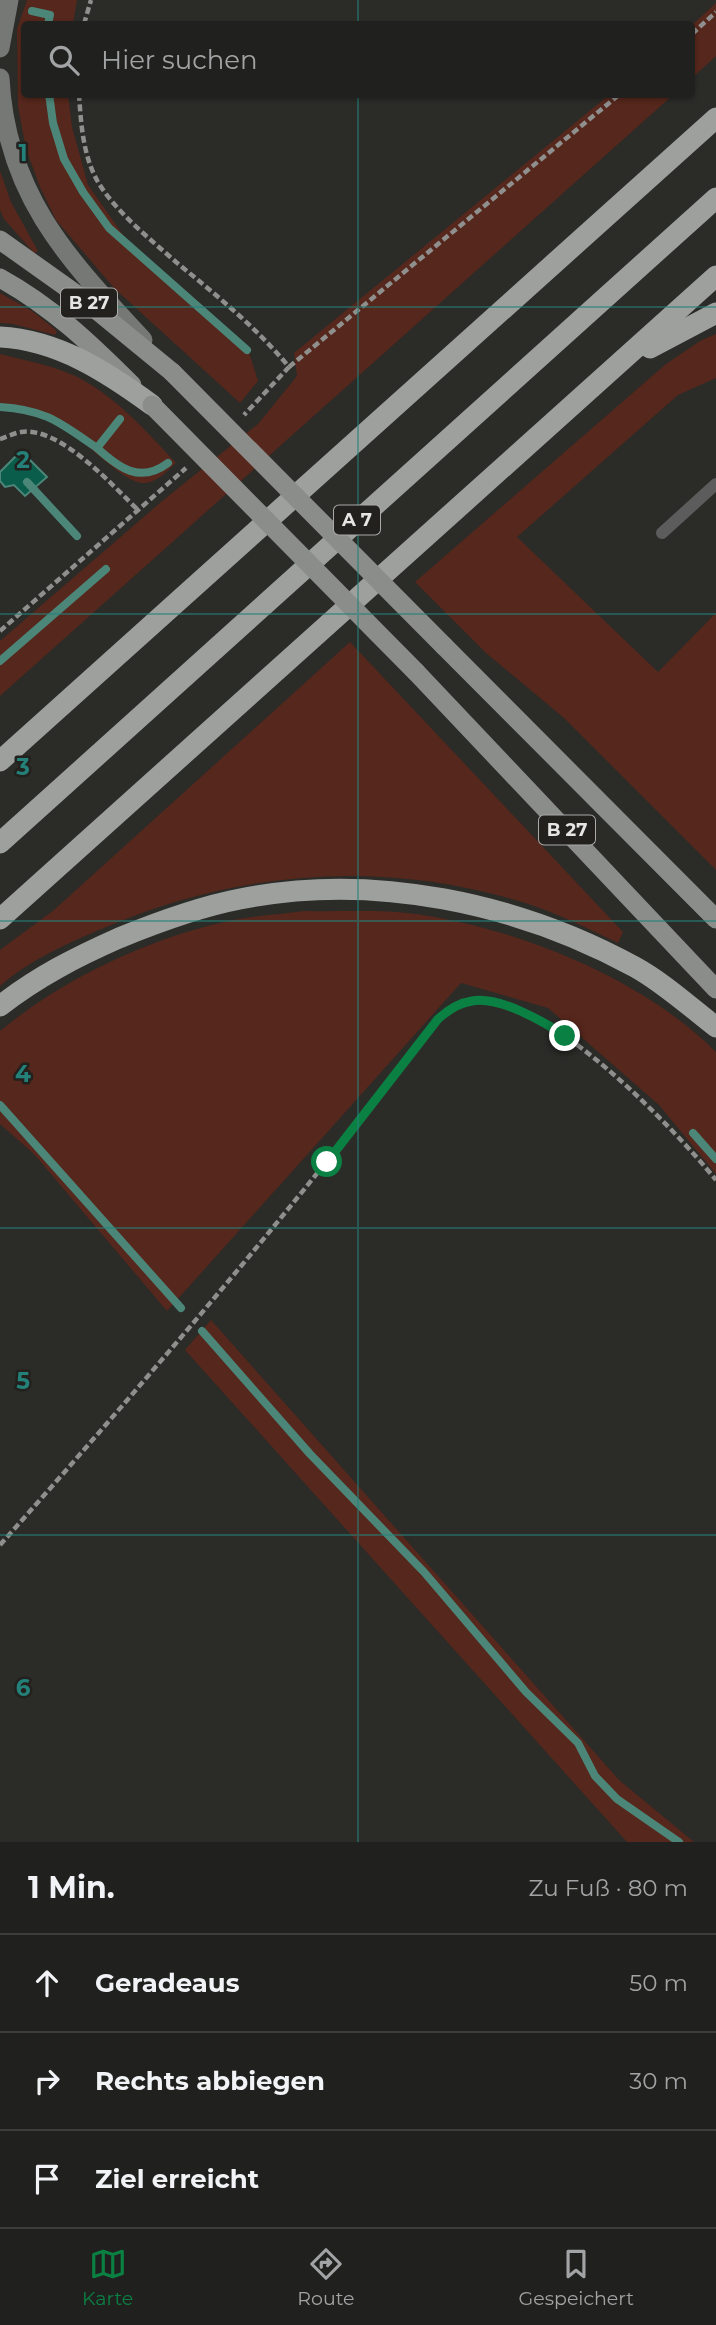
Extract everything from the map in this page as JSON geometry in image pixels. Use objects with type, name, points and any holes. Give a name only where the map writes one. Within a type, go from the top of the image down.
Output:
[{"type":"highway","points":[[0,761],[716,118]]},
{"type":"highway","name":"A 7","points":[[0,843],[716,198]]},
{"type":"highway","points":[[0,919],[716,276]]},
{"type":"highway","points":[[623,362],[716,313]]},
{"type":"highway","points":[[0,337],[49,348],[85,360],[152,405]]},
{"type":"highway","points":[[0,1006],[51,970],[82,954],[190,911],[242,899],[296,892],[360,890],[477,905],[545,926],[637,969],[716,1027]]},
{"type":"main road","points":[[0,48],[9,0]]},
{"type":"main road","points":[[0,78],[1,105],[13,157],[29,196],[59,244],[85,277],[172,372]]},
{"type":"main road","name":"B 27","points":[[0,240],[83,299],[172,372],[716,919]]},
{"type":"main road","name":"B 27","points":[[0,278],[57,314],[91,343],[416,672],[716,989]]},
{"type":"lane","points":[[662,533],[716,484]]},
{"type":"path","points":[[85,21],[91,0]]},
{"type":"path","points":[[695,30],[716,12]]},
{"type":"path","points":[[289,367],[615,98]]},
{"type":"path","points":[[0,439],[23,432],[57,440],[84,460],[139,511]]},
{"type":"path","points":[[0,1545],[283,1215],[438,1019],[459,1004],[483,1000],[511,1008],[548,1024],[626,1086],[681,1138],[716,1180]]},
{"type":"shaded area","points":[[27,0],[77,0],[74,21],[21,21],[21,98],[68,98],[72,127],[88,185],[126,239],[248,349],[258,381],[240,403],[114,288],[56,220],[26,149],[18,106],[17,29]]},
{"type":"shaded area","points":[[716,3],[716,56],[695,75],[695,22]]},
{"type":"shaded area","points":[[605,98],[670,98],[0,696],[0,641],[161,502],[258,424],[297,376],[294,353]]},
{"type":"shaded area","points":[[0,171],[11,202],[38,251],[34,253],[4,219],[0,210]]},
{"type":"shaded area","points":[[0,293],[32,311],[57,331],[55,335],[0,323]]},
{"type":"shaded area","points":[[716,334],[716,378],[678,395],[517,537],[658,672],[716,613],[716,870],[564,718],[486,653],[415,582],[666,364],[700,341]]},
{"type":"shaded area","points":[[0,354],[55,368],[88,383],[129,414],[176,463],[154,481],[135,481],[48,418],[0,410]]},
{"type":"shaded area","points":[[21,451],[47,477],[25,496],[14,485],[5,487],[0,481],[0,472]]},
{"type":"shaded area","points":[[350,642],[623,932],[618,943],[542,909],[464,887],[413,879],[311,877],[260,883],[160,907],[53,951],[0,986],[0,950],[54,910]]},
{"type":"shaded area","points":[[304,911],[403,912],[496,931],[577,961],[653,1001],[686,1025],[716,1052],[716,1174],[659,1105],[548,1008],[461,983],[167,1311],[34,1154],[0,1124],[0,1031],[76,980],[162,940],[220,923]]},
{"type":"shaded area","points":[[211,1320],[619,1780],[694,1842],[627,1842],[185,1350]]},
{"type":"waterway","points":[[32,11],[50,15],[49,21]]},
{"type":"waterway","points":[[50,98],[53,123],[64,159],[83,192],[109,228],[247,350]]},
{"type":"waterway","points":[[0,407],[30,411],[52,419],[97,448],[120,419]]},
{"type":"waterway","points":[[97,448],[113,462],[139,473],[158,469],[168,463]]},
{"type":"waterway","points":[[27,482],[77,536]]},
{"type":"waterway","points":[[0,661],[106,569]]},
{"type":"waterway","points":[[0,1105],[181,1308]]},
{"type":"waterway","points":[[693,1133],[716,1159]]},
{"type":"waterway","points":[[202,1331],[310,1454],[424,1572],[526,1692],[578,1743],[595,1776],[617,1799],[679,1842]]},
{"type":"route","points":[[327,1162],[438,1019],[459,1004],[483,1000],[511,1008],[548,1024],[565,1036]]}]
